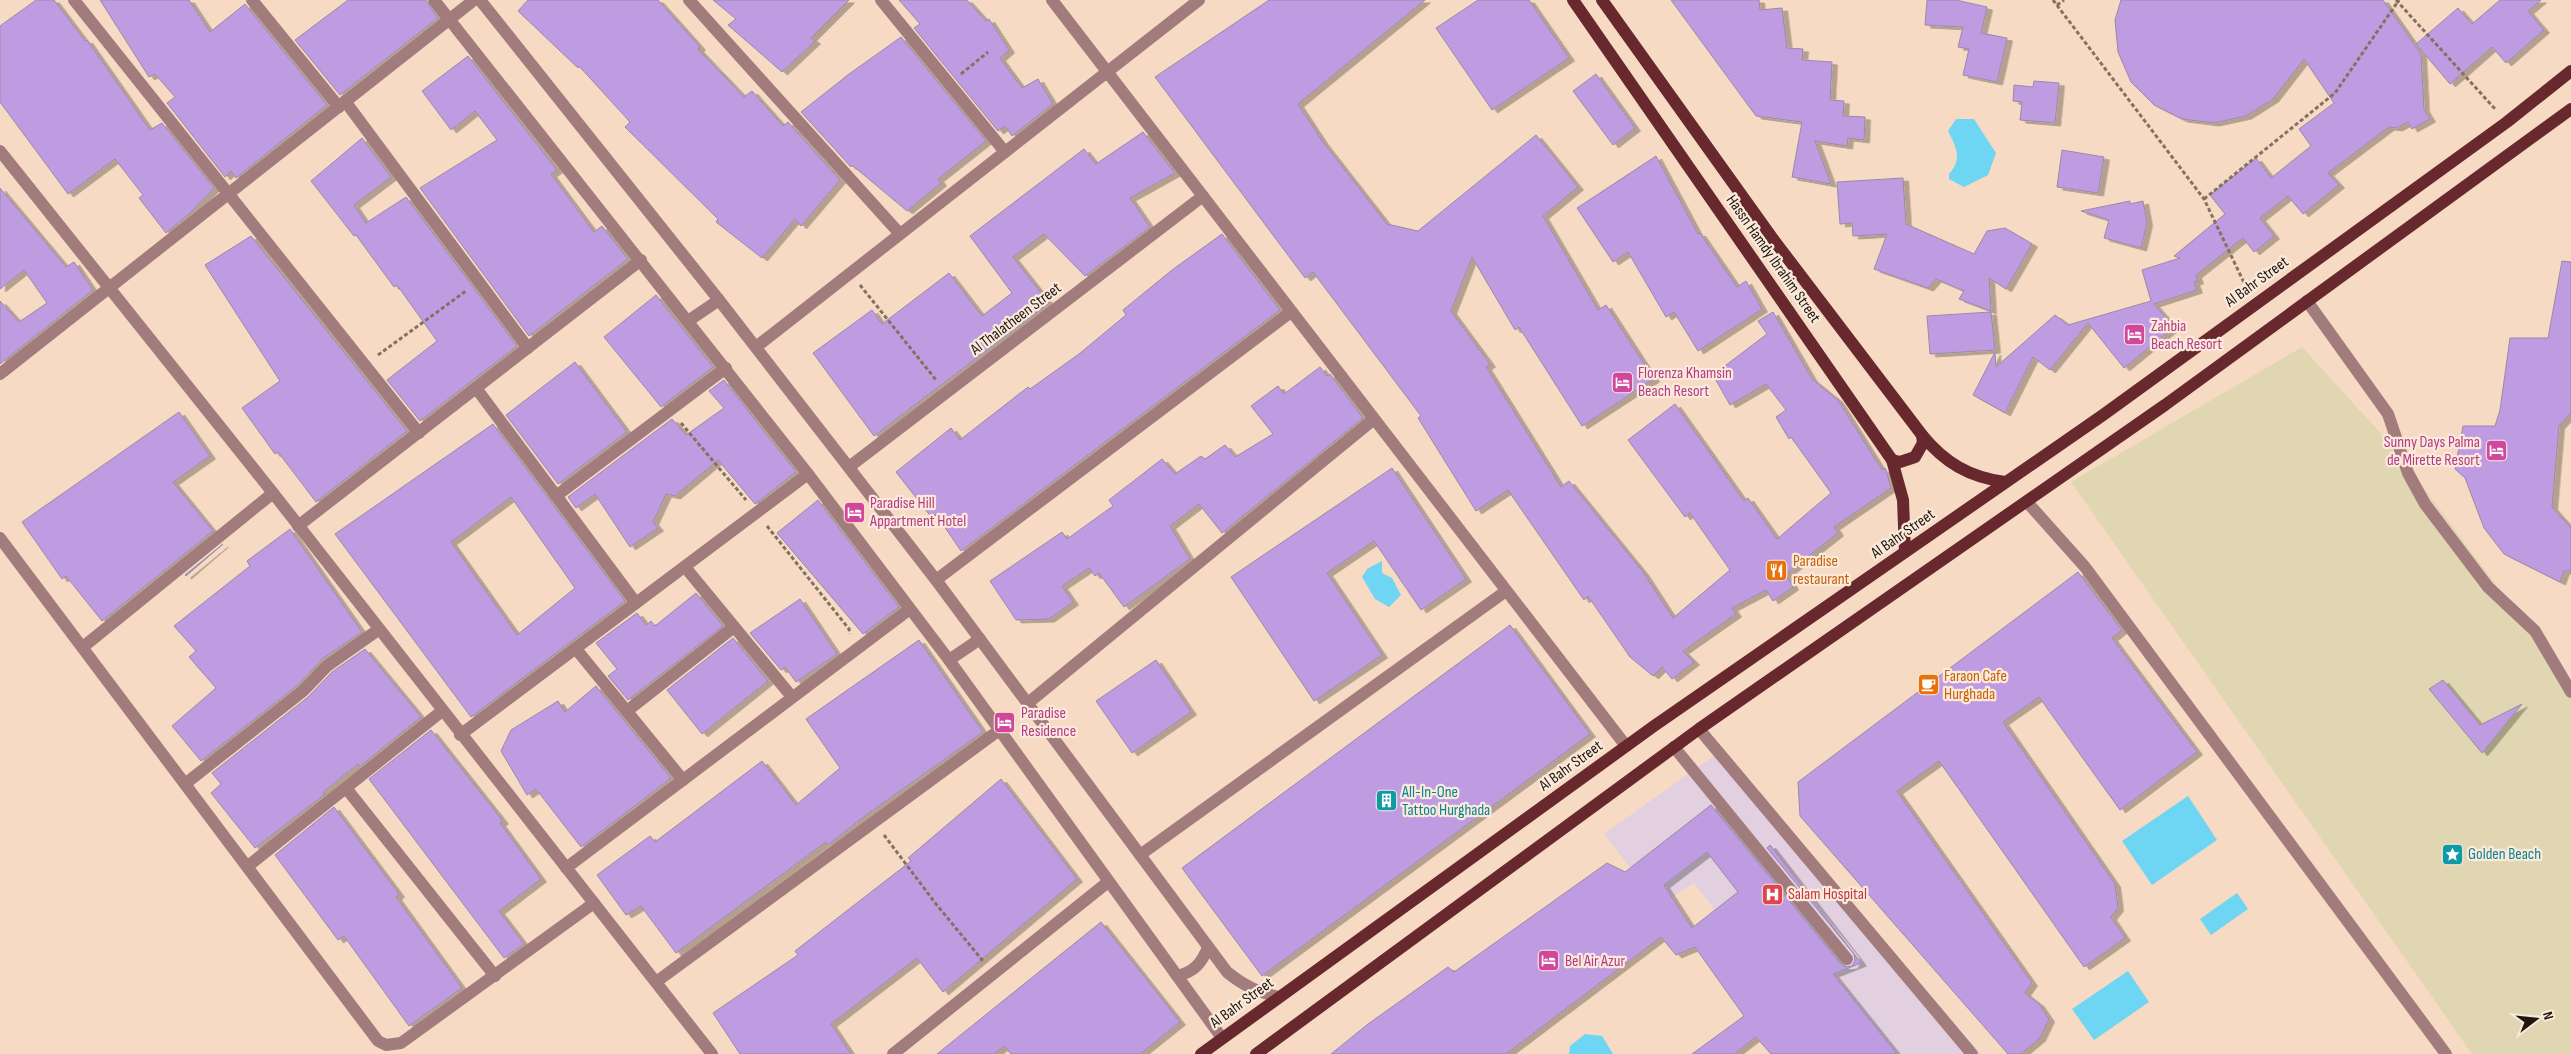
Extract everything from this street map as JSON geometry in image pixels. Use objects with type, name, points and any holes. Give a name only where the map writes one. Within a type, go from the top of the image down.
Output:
[{"type":"main road","name":"Hassn Hamdy Ibrahim Street","points":[[1574,0],[1892,460],[1903,500],[1905,552]]},
{"type":"main road","name":"Hassn Hamdy Ibrahim Street","points":[[1602,0],[1761,223],[1935,451],[1959,468],[1986,479],[2005,482]]},
{"type":"main road","name":"Al Bahr Street","points":[[1201,1054],[1626,746],[2103,415],[2507,122],[2571,71]]},
{"type":"main road","points":[[1256,1054],[1700,728],[2027,502],[2571,110]]},
{"type":"main road","points":[[1892,460],[1900,462],[1915,457],[1923,444],[1922,435]]},
{"type":"street","points":[[74,0],[419,433]]},
{"type":"street","points":[[252,0],[342,104],[528,348]]},
{"type":"street","points":[[434,0],[808,474],[949,660],[998,731],[1222,1038]]},
{"type":"street","points":[[0,374],[474,0]]},
{"type":"street","points":[[480,0],[756,347],[936,580],[1228,972],[1242,985],[1259,992],[1279,996]]},
{"type":"street","points":[[689,0],[900,234]]},
{"type":"street","points":[[881,0],[1004,152]]},
{"type":"street","points":[[1052,0],[1626,746]]},
{"type":"street","points":[[756,347],[1194,2]]},
{"type":"street","points":[[0,151],[272,493],[712,1054]]},
{"type":"street","name":"Al Thalatheen Street","points":[[849,468],[1203,196]]},
{"type":"street","points":[[298,526],[641,260]]},
{"type":"street","points":[[688,321],[719,300]]},
{"type":"street","points":[[2308,301],[2388,414],[2408,473],[2425,504],[2488,587],[2535,631],[2571,692]]},
{"type":"street","points":[[936,580],[1291,312]]},
{"type":"street","points":[[556,496],[726,368]]},
{"type":"street","points":[[476,388],[636,604]]},
{"type":"street","points":[[1028,704],[1374,419]]},
{"type":"street","points":[[460,735],[808,474]]},
{"type":"street","points":[[83,647],[272,493]]},
{"type":"street","points":[[2027,502],[2086,567],[2446,1054]]},
{"type":"street","points":[[0,538],[378,1041],[386,1045],[401,1043],[594,903]]},
{"type":"street","points":[[685,567],[792,697]]},
{"type":"street","points":[[1140,854],[1506,591]]},
{"type":"street","points":[[566,868],[910,609]]},
{"type":"street","points":[[627,711],[734,627]]},
{"type":"street","points":[[185,784],[304,691],[327,666],[378,630]]},
{"type":"street","points":[[949,660],[980,639]]},
{"type":"street","points":[[576,649],[683,780]]},
{"type":"street","points":[[248,866],[442,711]]},
{"type":"street","points":[[1700,728],[1972,1054]]},
{"type":"street","points":[[656,982],[998,731]]},
{"type":"street","points":[[1674,747],[1847,959]]},
{"type":"street","points":[[346,788],[495,976]]},
{"type":"street","points":[[893,1054],[1108,882]]},
{"type":"street","points":[[1177,976],[1188,973],[1197,967],[1204,957],[1208,946]]},
{"type":"path","points":[[2054,0],[2204,199],[2254,304]]},
{"type":"path","points":[[2057,5],[2064,0]]},
{"type":"path","points":[[2204,199],[2335,93],[2397,0],[2507,122]]},
{"type":"path","points":[[949,84],[988,52]]},
{"type":"path","points":[[850,273],[946,393]]},
{"type":"path","points":[[364,365],[479,282]]},
{"type":"path","points":[[671,411],[757,513],[849,629],[853,652]]},
{"type":"path","points":[[874,822],[936,904],[994,973]]},
{"type":"shaded area","name":"Salam Hospital","points":[[1719,752],[1981,1054],[1825,1054],[1694,883],[1659,905],[1604,834]]},
{"type":"sand","name":"Golden Beach","points":[[2302,347],[2395,449],[2571,686],[2571,1054],[2472,1054],[2071,482]]},
{"type":"water","points":[[1956,119],[1974,119],[1996,153],[1988,175],[1964,187],[1949,179],[1949,174],[1956,163],[1957,153],[1948,131]]},
{"type":"water","points":[[1382,561],[1382,573],[1392,578],[1401,595],[1389,607],[1375,599],[1362,577],[1367,569]]},
{"type":"water","points":[[2188,796],[2217,840],[2152,885],[2122,841]]},
{"type":"water","points":[[2237,893],[2248,909],[2211,935],[2200,919]]},
{"type":"water","points":[[2128,971],[2149,1002],[2094,1040],[2072,1009]]},
{"type":"water","points":[[1585,1034],[1602,1036],[1613,1054],[1569,1054],[1570,1046]]},
{"type":"building","points":[[36,0],[54,0],[85,41],[87,40],[150,130],[162,123],[214,188],[189,214],[166,233],[139,198],[143,195],[115,159],[68,194],[0,102],[0,26]]},
{"type":"building","points":[[100,0],[189,0],[210,32],[245,4],[327,105],[236,178],[231,171],[225,177],[167,103],[175,97],[155,74],[149,77]]},
{"type":"building","points":[[348,0],[426,0],[438,18],[340,95],[295,40]]},
{"type":"building","points":[[528,0],[658,0],[700,47],[698,49],[744,97],[752,91],[783,126],[788,122],[840,180],[801,226],[795,219],[762,258],[716,222],[718,219],[625,127],[630,122],[579,66],[578,68],[518,11]]},
{"type":"building","points":[[713,0],[849,0],[811,38],[815,41],[782,72],[728,25],[736,19]]},
{"type":"building","points":[[899,0],[967,0],[986,21],[989,19],[1009,50],[1000,58],[1022,88],[1038,79],[1053,104],[1012,136],[1005,126],[998,131],[914,28],[920,24]]},
{"type":"building","points":[[1269,0],[1425,0],[1298,104],[1323,142],[1387,224],[1418,231],[1536,135],[1578,187],[1543,216],[1598,310],[1606,305],[1654,379],[1582,426],[1519,327],[1515,330],[1472,257],[1451,311],[1490,364],[1486,367],[1561,487],[1569,481],[1643,572],[1673,618],[1730,570],[1690,513],[1685,517],[1628,440],[1675,404],[1744,501],[1748,498],[1777,539],[1831,493],[1791,437],[1789,439],[1776,417],[1786,410],[1766,384],[1730,405],[1713,375],[1767,334],[1758,321],[1773,312],[1812,379],[1838,400],[1882,470],[1885,468],[1891,488],[1834,527],[1838,533],[1786,574],[1793,587],[1773,601],[1766,590],[1732,608],[1736,614],[1683,651],[1694,662],[1672,679],[1662,667],[1653,676],[1630,657],[1588,596],[1584,600],[1508,490],[1476,511],[1418,418],[1421,416],[1313,272],[1305,278],[1155,77]]},
{"type":"building","points":[[1478,0],[1529,0],[1569,58],[1492,110],[1436,28]]},
{"type":"building","points":[[1671,0],[1759,0],[1760,10],[1782,8],[1787,48],[1803,49],[1802,60],[1832,62],[1830,100],[1844,101],[1843,116],[1865,117],[1864,140],[1848,138],[1847,146],[1815,141],[1831,184],[1792,177],[1802,122],[1756,116]]},
{"type":"building","points":[[1927,0],[1956,0],[1987,7],[1981,33],[2007,38],[1997,82],[1963,75],[1969,49],[1958,47],[1963,27],[1925,25]]},
{"type":"building","points":[[2121,0],[2383,0],[2421,54],[2424,109],[2430,119],[2412,129],[2408,122],[2397,128],[2389,127],[2328,173],[2339,185],[2303,214],[2288,196],[2260,218],[2274,236],[2254,252],[2243,238],[2196,275],[2198,281],[2194,282],[2197,290],[2154,304],[2174,327],[2124,368],[2088,323],[2050,370],[2033,357],[2005,413],[1973,395],[1995,352],[1996,367],[2055,315],[2068,325],[2151,301],[2142,270],[2180,258],[2174,256],[2225,214],[2210,195],[2256,158],[2271,178],[2311,146],[2299,129],[2334,103],[2304,59],[2273,99],[2246,116],[2214,123],[2182,119],[2154,105],[2131,82],[2118,52],[2115,20]]},
{"type":"building","points":[[2500,0],[2541,0],[2528,11],[2544,30],[2506,63],[2492,47],[2450,84],[2416,44],[2458,8],[2472,24]]},
{"type":"building","points":[[901,37],[986,141],[938,179],[941,183],[907,211],[852,165],[851,167],[801,112],[849,74]]},
{"type":"building","points":[[468,56],[557,170],[551,174],[594,232],[602,226],[628,259],[529,336],[420,188],[497,140],[475,111],[451,130],[422,91]]},
{"type":"building","points":[[1596,74],[1635,128],[1613,145],[1573,91]]},
{"type":"building","points":[[2034,81],[2059,83],[2055,123],[2020,120],[2022,102],[2013,101],[2014,85],[2033,87]]},
{"type":"building","points":[[1143,132],[1175,173],[1130,198],[1150,227],[1085,276],[1044,234],[1013,257],[1049,303],[874,436],[813,353],[872,310],[882,324],[949,273],[982,316],[1012,293],[970,236],[1084,149],[1096,164]]},
{"type":"building","points":[[362,138],[391,177],[354,205],[366,223],[406,197],[517,346],[420,421],[387,380],[437,341],[397,285],[394,287],[356,235],[354,236],[311,181]]},
{"type":"building","points":[[2062,150],[2104,157],[2098,193],[2057,187]]},
{"type":"building","points":[[1656,156],[1698,234],[1700,233],[1737,287],[1746,281],[1762,309],[1698,351],[1674,312],[1666,317],[1628,252],[1613,262],[1577,208]]},
{"type":"building","points":[[1903,178],[1906,224],[1974,254],[1987,231],[2005,228],[2032,244],[2006,289],[1989,278],[1991,311],[1959,299],[1964,291],[1936,279],[1928,288],[1874,269],[1887,234],[1853,236],[1852,223],[1840,224],[1837,182]]},
{"type":"building","points":[[0,188],[66,267],[74,262],[93,290],[0,364],[0,301],[19,322],[47,303],[24,270],[0,289]]},
{"type":"building","points":[[2130,201],[2130,204],[2143,201],[2147,223],[2141,248],[2104,238],[2109,220],[2081,211]]},
{"type":"building","points":[[1222,234],[1280,310],[961,551],[936,514],[932,518],[896,472],[951,428],[960,440],[1028,387],[1030,389],[1079,354],[1126,315],[1123,310],[1172,270]]},
{"type":"building","points":[[251,236],[407,431],[316,502],[278,452],[275,454],[242,408],[280,381],[205,265]]},
{"type":"building","points":[[2562,261],[2571,262],[2571,413],[2559,426],[2552,507],[2571,528],[2571,571],[2564,571],[2560,582],[2504,554],[2484,528],[2465,478],[2455,469],[2463,426],[2495,426],[2500,410],[2510,338],[2548,338]]},
{"type":"building","points":[[656,295],[713,367],[661,407],[604,337]]},
{"type":"building","points":[[1991,312],[1995,350],[1930,354],[1927,316]]},
{"type":"building","points":[[575,362],[627,432],[558,484],[506,415]]},
{"type":"building","points":[[1320,367],[1327,376],[1330,374],[1363,418],[1222,533],[1199,504],[1170,526],[1190,559],[1124,607],[1099,573],[1095,576],[1089,568],[1062,586],[1073,602],[1049,619],[1016,620],[990,581],[1062,532],[1067,539],[1113,506],[1109,500],[1162,459],[1175,474],[1201,456],[1205,459],[1225,445],[1235,457],[1273,434],[1251,406],[1278,386],[1284,394]]},
{"type":"building","points":[[724,380],[796,472],[755,504],[718,460],[675,496],[666,494],[653,522],[658,528],[630,547],[595,494],[576,508],[568,497],[672,419],[686,435],[724,408],[709,391]]},
{"type":"building","points":[[179,412],[210,456],[173,482],[213,531],[102,621],[66,576],[62,579],[22,522]]},
{"type":"building","points":[[493,424],[625,601],[471,717],[335,534]],"holes":[[[511,497],[575,588],[517,635],[451,542]]]},
{"type":"building","points":[[1392,468],[1466,579],[1421,610],[1374,541],[1327,573],[1382,655],[1314,701],[1231,577]]},
{"type":"building","points":[[818,500],[899,607],[863,634],[777,533]]},
{"type":"building","points":[[290,529],[362,632],[322,659],[298,685],[201,761],[172,726],[216,688],[189,657],[196,651],[174,626],[250,566],[247,561]]},
{"type":"building","points":[[223,544],[186,576],[185,575]]},
{"type":"building","points":[[2078,572],[2122,630],[2112,638],[2197,752],[2120,810],[2039,697],[2003,722],[2115,884],[2118,908],[2111,917],[2125,938],[2084,967],[1939,761],[1897,791],[2032,983],[2025,993],[2039,1004],[2049,1019],[2040,1038],[2021,1054],[2008,1054],[1800,816],[1798,782]]},
{"type":"building","points":[[696,593],[723,626],[628,700],[608,676],[617,669],[596,643],[637,613],[646,625],[651,621],[655,626]]},
{"type":"building","points":[[800,599],[837,654],[796,682],[785,667],[781,670],[750,633]]},
{"type":"building","name":"All-In-One Tattoo Hurghada","points":[[1510,625],[1590,734],[1262,976],[1182,868]]},
{"type":"building","points":[[733,638],[768,681],[702,734],[667,690]]},
{"type":"building","points":[[919,640],[983,732],[865,816],[828,845],[826,842],[676,953],[641,906],[626,915],[597,875],[650,836],[655,842],[762,761],[796,805],[840,768],[806,719]]},
{"type":"building","points":[[365,649],[421,717],[359,767],[358,764],[323,792],[325,794],[255,848],[211,793],[221,784],[212,773],[308,697],[332,672]]},
{"type":"building","points":[[1156,660],[1191,712],[1132,753],[1096,701]]},
{"type":"building","points":[[2443,680],[2480,725],[2522,704],[2482,753],[2429,689]]},
{"type":"building","points":[[596,686],[671,778],[581,847],[536,789],[527,795],[501,751],[511,730],[558,701],[565,712]]},
{"type":"building","points":[[431,730],[503,821],[500,823],[541,879],[499,911],[524,944],[504,958],[369,779]]},
{"type":"building","points":[[1001,779],[1077,879],[943,992],[917,958],[831,1024],[851,1054],[740,1054],[713,1013],[798,955],[795,951],[911,861],[908,858]]},
{"type":"building","name":"Bel Air Azur","points":[[1711,805],[1841,964],[1845,967],[1852,966],[1855,961],[1854,954],[1767,848],[1770,845],[1861,963],[1833,974],[1897,1054],[1771,1054],[1756,1037],[1734,1054],[1692,1054],[1744,1016],[1695,947],[1676,955],[1661,937],[1506,1054],[1331,1054],[1368,1024],[1448,967],[1454,972],[1607,863],[1625,872]],"holes":[[[1707,852],[1738,892],[1692,928],[1664,885]]]},
{"type":"building","points":[[334,807],[399,894],[396,897],[462,988],[409,1026],[344,936],[338,940],[275,855]]},
{"type":"building","points":[[1101,922],[1180,1022],[1140,1054],[1011,1054],[1004,1046],[994,1054],[937,1054]]},
{"type":"place","name":"Zahbia Beach Resort","points":[[2135,335]]},
{"type":"place","name":"Florenza Khamsin Beach Resort","points":[[1622,382]]},
{"type":"place","name":"Sunny Days Palma de Mirette Resort","points":[[2496,451]]},
{"type":"place","name":"Paradise Hill Appartment Hotel","points":[[854,512]]},
{"type":"place","name":"Paradise restaurant","points":[[1777,570]]},
{"type":"place","name":"Faraon Cafe Hurghada","points":[[1928,685]]},
{"type":"place","name":"Paradise Residence","points":[[1005,722]]},
{"type":"place","name":"All-In-One Tattoo Hurghada","points":[[1386,801]]},
{"type":"place","name":"Golden Beach","points":[[2452,854]]},
{"type":"place","name":"Salam Hospital","points":[[1772,894]]},
{"type":"place","name":"Bel Air Azur","points":[[1549,961]]}]
